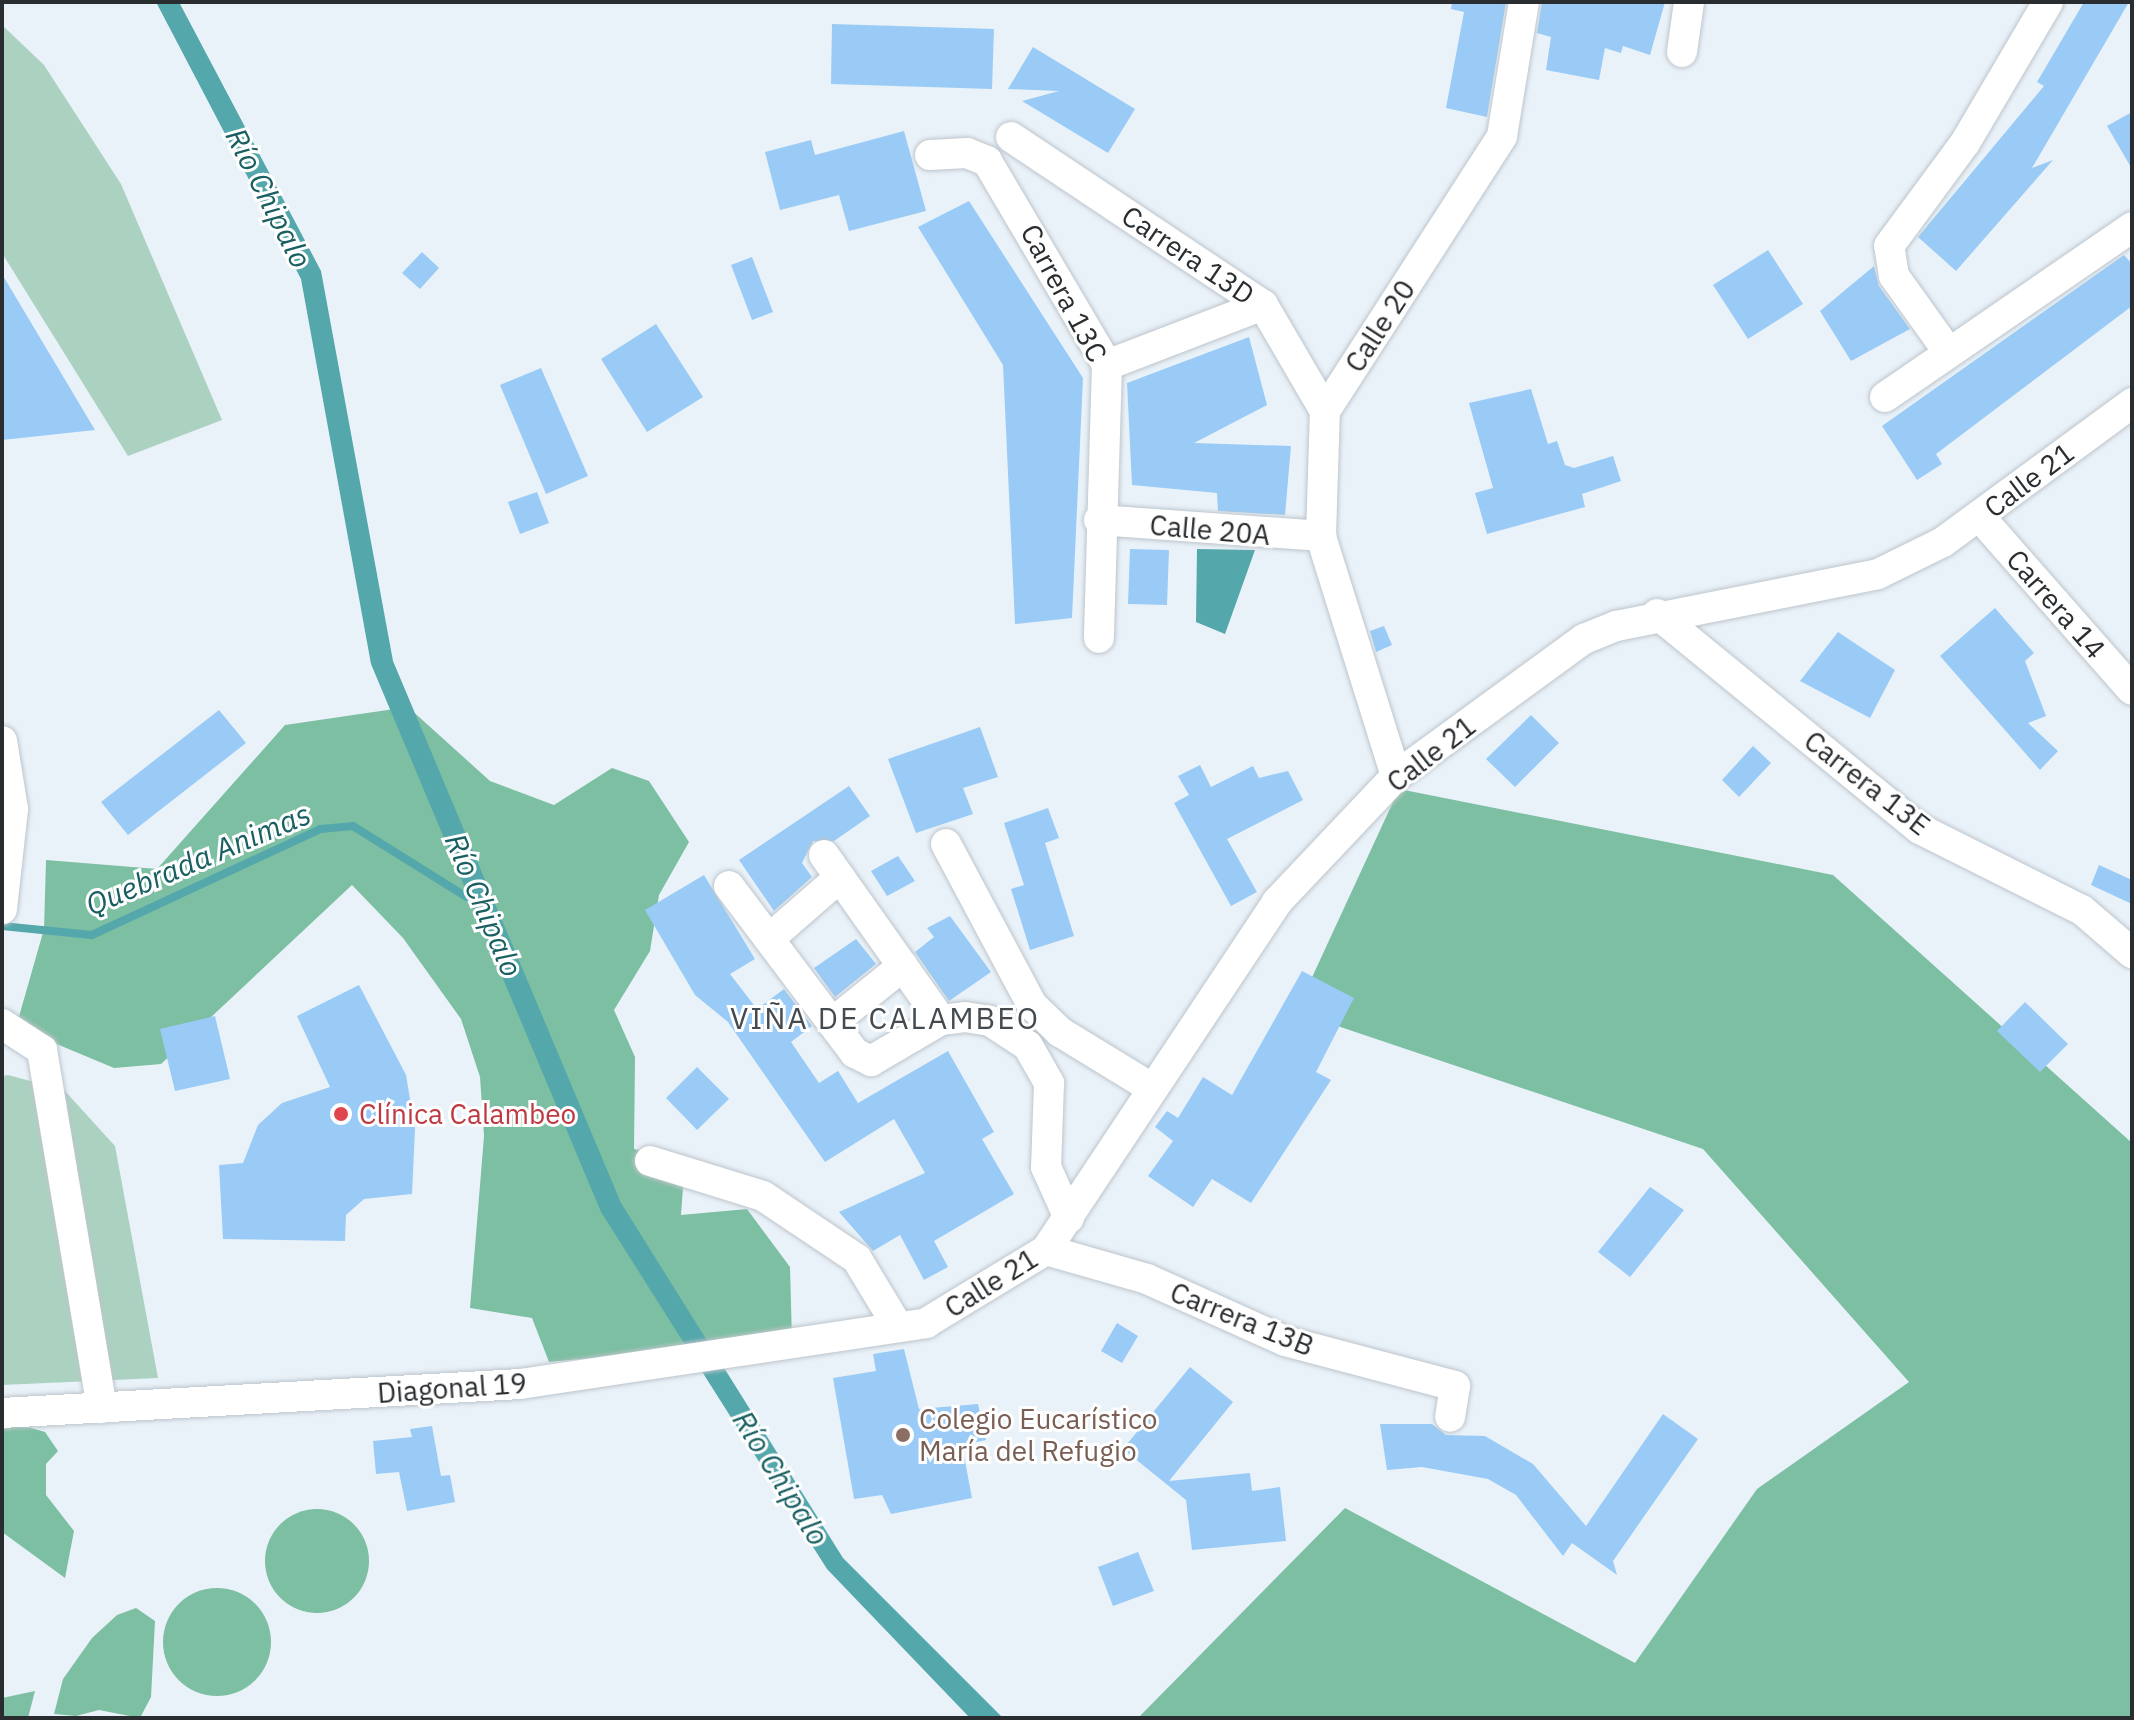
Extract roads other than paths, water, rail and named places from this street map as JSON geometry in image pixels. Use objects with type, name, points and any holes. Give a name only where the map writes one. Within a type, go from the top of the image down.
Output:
[{"type":"street","name":"Calle 20","points":[[1325,411],[1502,136],[1524,2]]},
{"type":"street","points":[[1682,52],[1689,2]]},
{"type":"street","points":[[1947,350],[1894,276],[1889,246],[1965,143],[2048,2]]},
{"type":"street","name":"Carrera 13D","points":[[1011,137],[1263,305],[1325,411]]},
{"type":"street","name":"Carrera 13C","points":[[930,155],[967,153],[987,161],[1107,365],[1099,520],[1099,638]]},
{"type":"street","points":[[1885,397],[1947,350],[2132,227]]},
{"type":"street","points":[[1107,365],[1263,305]]},
{"type":"street","name":"Calle 21","points":[[898,1327],[926,1323],[1046,1250],[1150,1087],[1277,902],[1396,776],[1584,639],[1657,614],[1878,574],[1980,517],[2132,403]]},
{"type":"street","points":[[1325,411],[1321,536],[1396,776]]},
{"type":"street","name":"Carrera 14","points":[[1980,517],[2132,690]]},
{"type":"street","name":"Calle 20A","points":[[1099,520],[1321,536]]},
{"type":"street","name":"Carrera 13E","points":[[1657,614],[1920,829],[2082,910],[2132,953]]},
{"type":"street","points":[[2,741],[13,809],[2,909]]},
{"type":"street","points":[[946,844],[1032,1005],[1060,1032],[1150,1087]]},
{"type":"street","points":[[769,939],[832,866],[941,1020]]},
{"type":"street","points":[[729,886],[855,1053],[871,1061],[941,1020],[990,1021],[1028,1046],[1049,1083],[1046,1167],[1069,1218]]},
{"type":"street","points":[[832,1023],[903,966]]},
{"type":"street","points":[[11,1028],[42,1050],[102,1408]]},
{"type":"street","points":[[650,1161],[763,1196],[857,1259],[898,1327]]},
{"type":"street","name":"Carrera 13B","points":[[1046,1250],[1147,1279],[1285,1341],[1455,1386],[1450,1417]]},
{"type":"street","name":"Diagonal 19","points":[[2,1413],[520,1384],[898,1327]]},
{"type":"water","name":"Río Chipalo","points":[[156,2],[179,2],[321,271],[393,661],[621,1203],[843,1558],[1003,1718],[969,1717],[827,1569],[601,1212],[371,664],[301,279]]},
{"type":"water","points":[[1197,549],[1255,550],[1225,634],[1196,622]]},
{"type":"waterway","name":"Quebrada Animas","points":[[2,926],[92,935],[320,829],[353,826],[478,904]]},
{"type":"place","name":"Clínica Calambeo","points":[[341,1114]]},
{"type":"place","name":"Colegio Eucarístico María del Refugio","points":[[903,1435]]},
{"type":"district","name":"VIÑA DE CALAMBEO","points":[[885,1018]]}]
